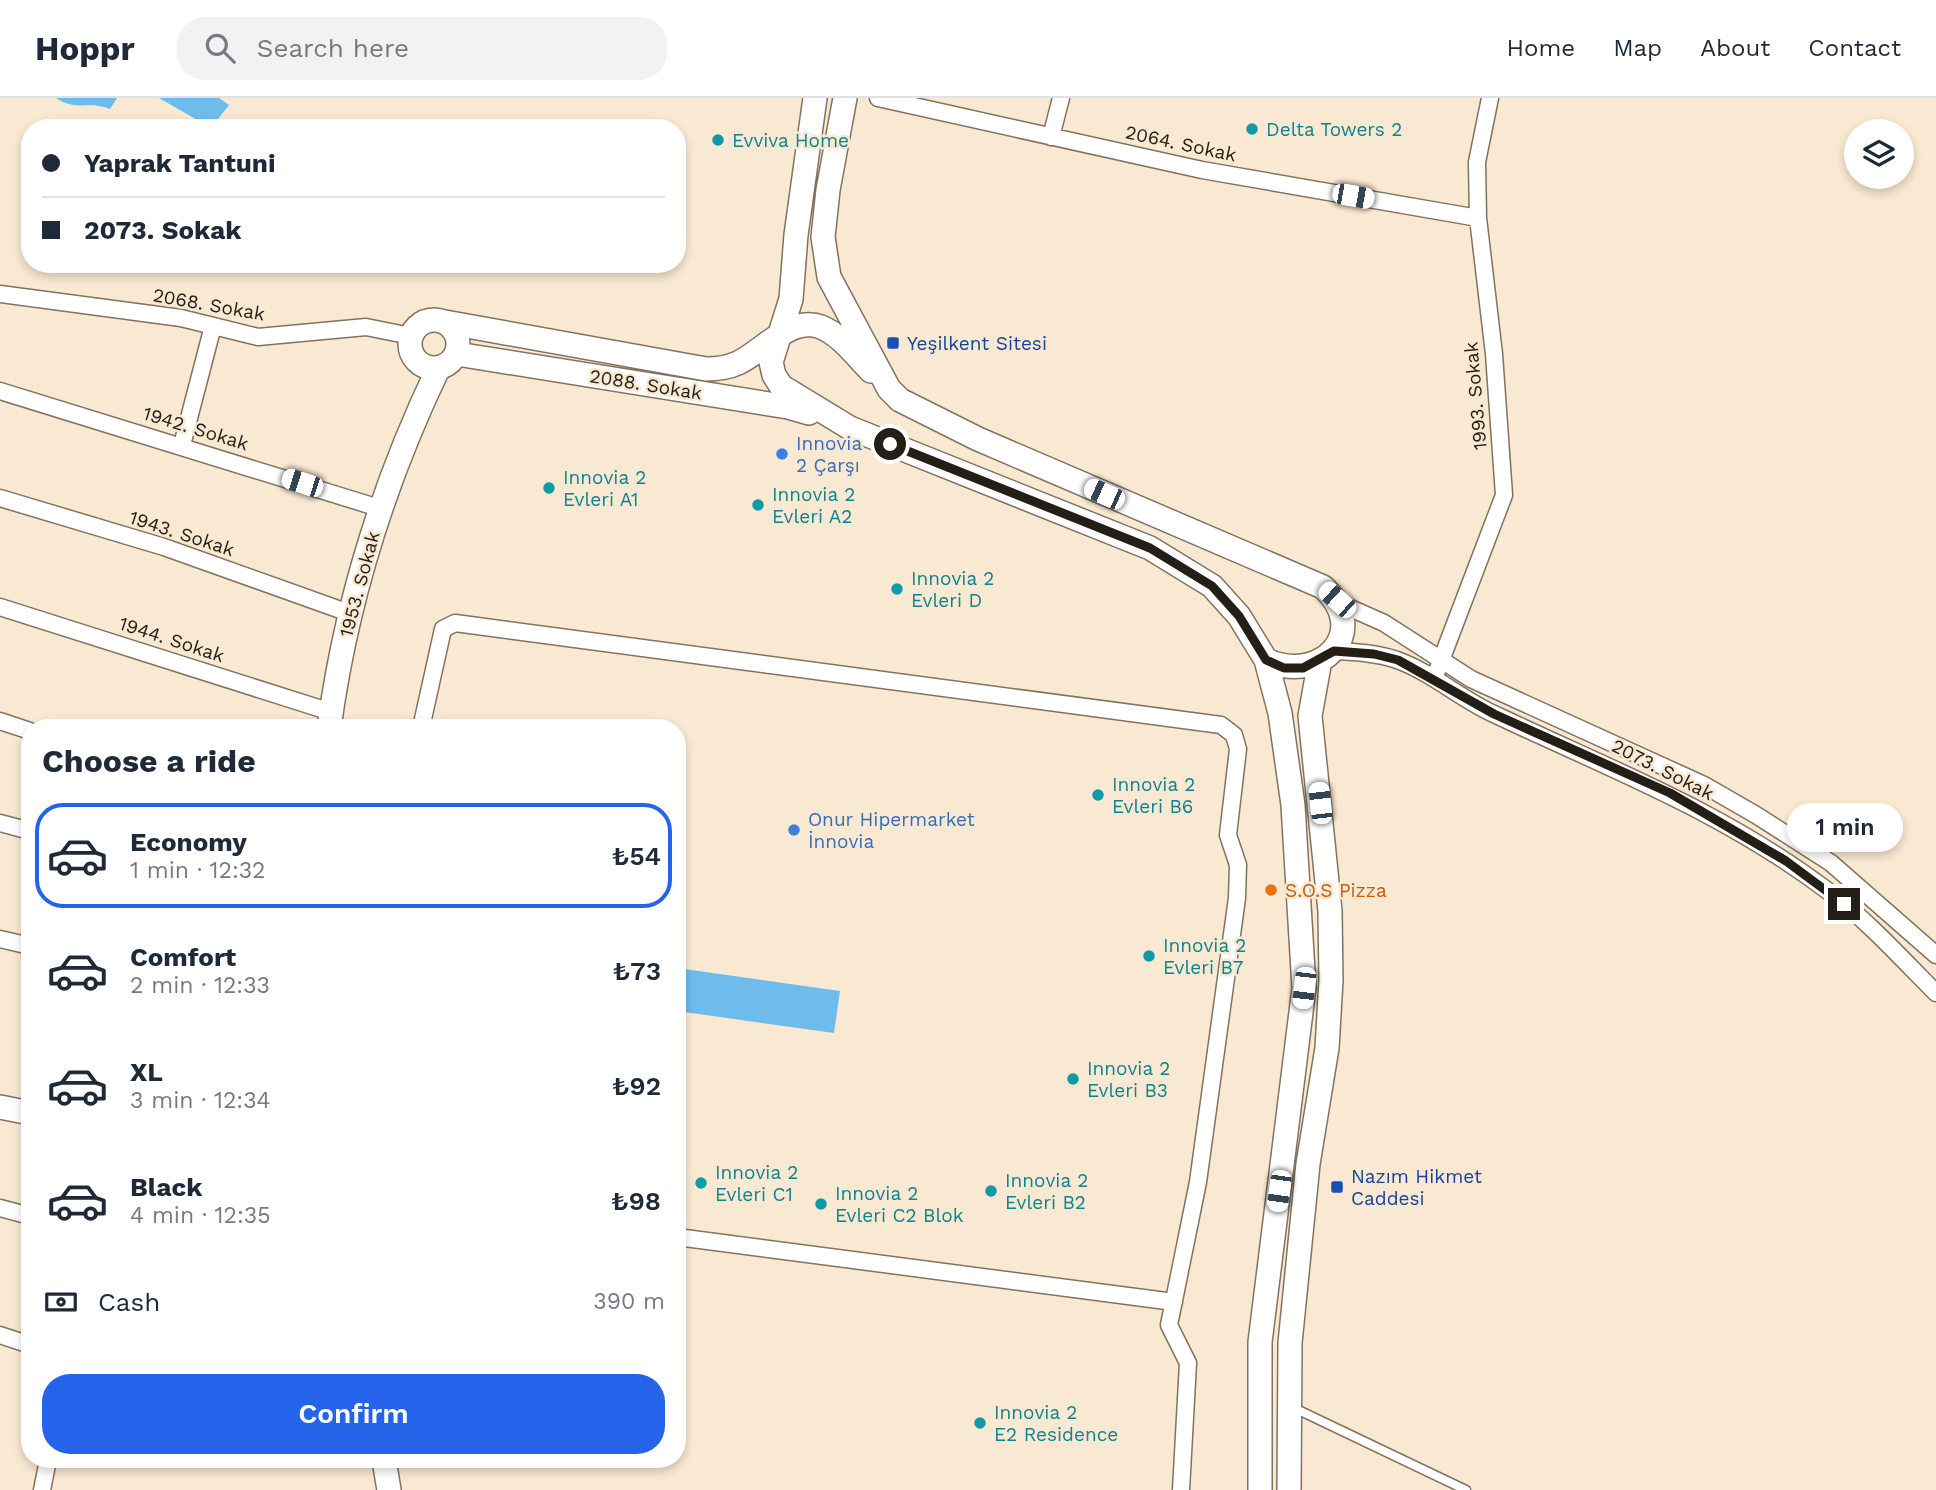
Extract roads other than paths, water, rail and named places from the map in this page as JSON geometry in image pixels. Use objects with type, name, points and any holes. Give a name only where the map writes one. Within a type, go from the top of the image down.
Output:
[{"type":"main road","points":[[815,98],[796,235],[791,299],[771,362],[774,375],[781,386],[834,420],[1150,548],[1212,586],[1239,616],[1266,660],[1280,713],[1293,804],[1304,988],[1260,1342],[1260,1490]]},
{"type":"main road","points":[[845,98],[828,190],[823,237],[829,277],[889,389]]},
{"type":"main road","points":[[438,369],[422,365],[411,353],[411,336],[415,329],[429,320],[706,369],[723,369],[740,363],[777,338],[802,326],[823,328],[900,400],[978,439],[1323,587],[1339,603],[1345,626],[1327,655],[1310,716],[1330,911],[1331,980],[1327,1048],[1308,1164],[1290,1343],[1289,1490]]},
{"type":"main road","points":[[402,444],[438,369],[452,361],[457,354],[456,332],[445,323]]},
{"type":"main road","name":"2088. Sokak","points":[[457,354],[788,407],[834,420]]},
{"type":"main road","points":[[402,444],[415,360]]},
{"type":"main road","name":"1953. Sokak","points":[[330,719],[349,613],[379,508],[402,444]]},
{"type":"main road","points":[[1266,660],[1284,668],[1303,668],[1327,655]]},
{"type":"main road","points":[[0,1107],[21,1111]]},
{"type":"main road","points":[[385,1468],[389,1490]]},
{"type":"street","name":"2064. Sokak","points":[[878,98],[1202,170],[1478,218]]},
{"type":"street","points":[[1051,137],[1061,98]]},
{"type":"street","name":"1993. Sokak","points":[[1434,680],[1504,495],[1494,354],[1478,218],[1477,162],[1490,98]]},
{"type":"street","name":"2068. Sokak","points":[[0,294],[181,318],[258,337],[366,327],[411,336]]},
{"type":"street","points":[[182,445],[213,326]]},
{"type":"street","name":"1942. Sokak","points":[[0,391],[379,508]]},
{"type":"street","name":"1943. Sokak","points":[[0,498],[164,547],[349,613]]},
{"type":"street","name":"2073. Sokak","points":[[1339,603],[1384,623],[1441,662],[1480,683],[1704,785],[1756,815],[1831,863],[1936,955]]},
{"type":"street","name":"1944. Sokak","points":[[0,607],[327,719]]},
{"type":"street","points":[[423,719],[443,629],[455,624],[1221,725],[1234,735],[1238,749],[1228,835],[1238,865],[1237,898],[1195,1200],[1169,1325],[1188,1363],[1181,1490]]},
{"type":"street","name":"2073. Sokak","points":[[1327,655],[1374,654],[1398,660],[1494,714],[1670,793],[1745,835],[1829,892],[1860,917],[1936,993]]},
{"type":"street","points":[[0,721],[21,728]]},
{"type":"street","points":[[0,823],[21,829]]},
{"type":"street","points":[[0,939],[21,944]]},
{"type":"street","points":[[0,1208],[21,1214]]},
{"type":"street","points":[[686,1238],[1174,1302]]},
{"type":"street","points":[[0,1335],[21,1342]]},
{"type":"street","points":[[42,1490],[46,1468]]},
{"type":"lane","points":[[1289,1406],[1466,1490]]},
{"type":"water","points":[[56,98],[117,98],[110,109],[95,105],[70,104]]},
{"type":"water","points":[[159,98],[219,98],[229,105],[218,119],[195,119]]},
{"type":"water","points":[[686,969],[840,991],[834,1033],[686,1012]]},
{"type":"place","name":"Delta Towers 2","points":[[1252,129]]},
{"type":"place","name":"Evviva Home","points":[[718,140]]},
{"type":"place","name":"Yeşilkent Sitesi","points":[[893,343]]},
{"type":"place","name":"Innovia 2 Çarşı","points":[[782,454]]},
{"type":"place","name":"Innovia 2 Evleri A1","points":[[549,488]]},
{"type":"place","name":"Innovia 2 Evleri A2","points":[[758,505]]},
{"type":"place","name":"Innovia 2 Evleri D","points":[[897,589]]},
{"type":"place","name":"Innovia 2 Evleri B6","points":[[1098,795]]},
{"type":"place","name":"Onur Hipermarket İnnovia","points":[[794,830]]},
{"type":"place","name":"S.O.S Pizza","points":[[1271,890]]},
{"type":"place","name":"Innovia 2 Evleri B7","points":[[1149,956]]},
{"type":"place","name":"Innovia 2 Evleri B3","points":[[1073,1079]]},
{"type":"place","name":"Innovia 2 Evleri C1","points":[[701,1183]]},
{"type":"place","name":"Nazım Hikmet Caddesi","points":[[1337,1187]]},
{"type":"place","name":"Innovia 2 Evleri B2","points":[[991,1191]]},
{"type":"place","name":"Innovia 2 Evleri C2 Blok","points":[[821,1204]]},
{"type":"place","name":"Innovia 2 E2 Residence","points":[[980,1423]]}]
